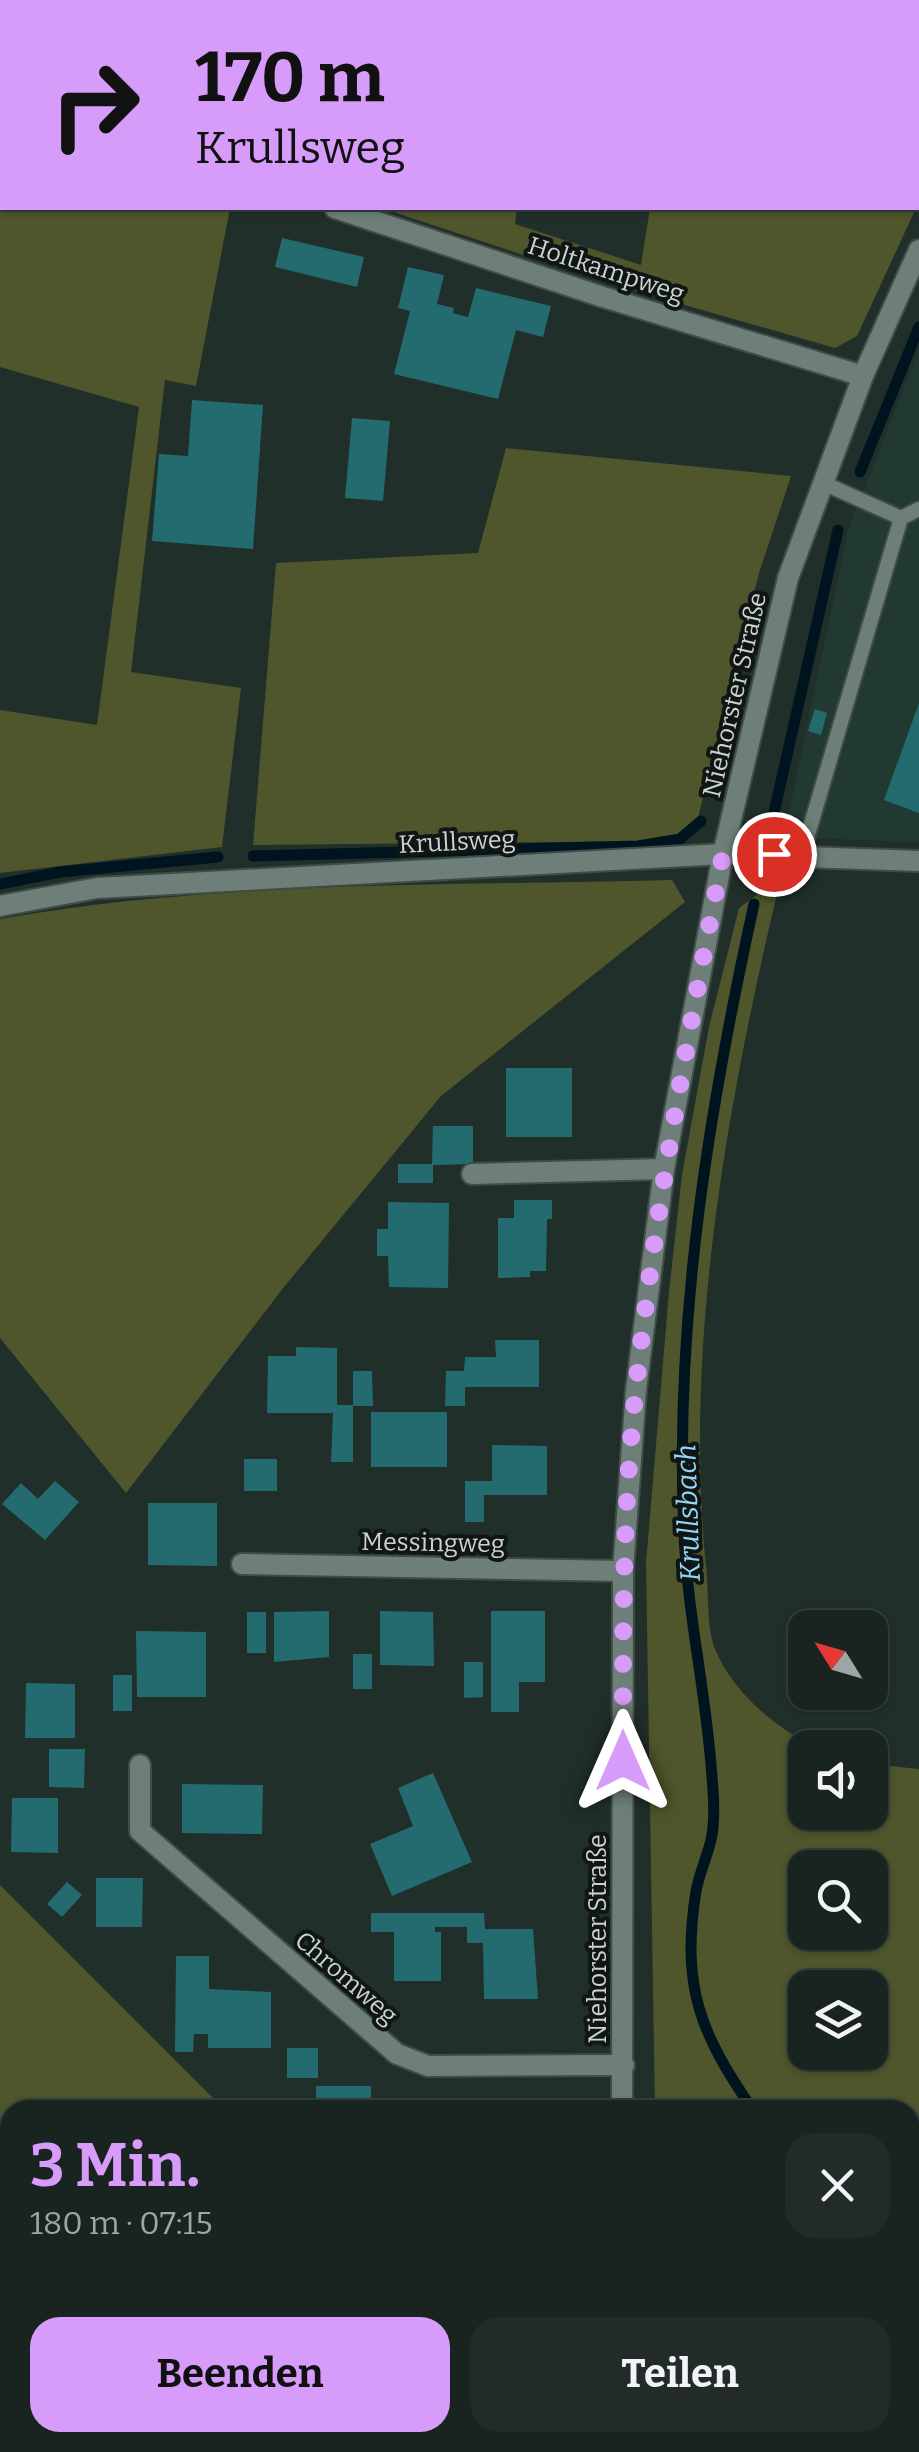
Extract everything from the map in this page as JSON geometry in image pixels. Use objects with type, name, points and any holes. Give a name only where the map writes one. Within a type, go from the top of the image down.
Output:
[{"type":"street","name":"Holtkampweg","points":[[341,210],[604,297],[864,376]]},
{"type":"street","name":"Niehorster Straße","points":[[622,2100],[623,1571],[636,1390],[664,1169],[723,854],[788,578],[864,376],[919,250]]},
{"type":"street","name":"Krullsweg","points":[[0,906],[97,888],[723,854],[919,861]]},
{"type":"street","points":[[472,1174],[664,1169]]},
{"type":"street","name":"Messingweg","points":[[242,1564],[623,1571]]},
{"type":"street","name":"Chromweg","points":[[140,1766],[140,1831],[397,2054],[428,2066],[624,2065]]},
{"type":"lane","points":[[824,482],[901,518]]},
{"type":"lane","points":[[802,855],[901,518],[919,509]]},
{"type":"shaded area","points":[[919,350],[919,842],[784,837],[848,530]]},
{"type":"green space","points":[[0,210],[230,210],[196,386],[165,380],[131,672],[241,688],[222,847],[0,873],[0,710],[97,725],[139,407],[0,367]]},
{"type":"green space","points":[[387,210],[517,210],[515,224],[641,265],[650,210],[915,210],[857,336],[835,348],[608,283]]},
{"type":"green space","points":[[506,448],[791,476],[759,573],[698,818],[675,837],[647,841],[253,845],[276,563],[478,553]]},
{"type":"green space","points":[[781,877],[728,1131],[706,1307],[700,1481],[710,1630],[715,1649],[732,1680],[756,1707],[788,1731],[788,1830],[888,1830],[888,1766],[919,1769],[919,2100],[655,2100],[646,1563],[682,1175],[709,1027],[739,908]]},
{"type":"green space","points":[[672,880],[685,902],[441,1096],[284,1287],[126,1493],[0,1338],[0,919],[83,906],[251,891]]},
{"type":"green space","points":[[0,1885],[215,2100],[0,2100]]},
{"type":"building","points":[[282,238],[364,257],[357,287],[275,267]]},
{"type":"building","points":[[408,267],[444,275],[437,304],[454,308],[453,313],[468,317],[476,288],[551,306],[543,337],[516,330],[498,399],[394,374],[410,311],[398,308]]},
{"type":"building","points":[[192,400],[263,405],[253,549],[152,541],[159,454],[188,456]]},
{"type":"building","points":[[352,418],[390,421],[383,501],[345,498]]},
{"type":"building","points":[[919,703],[919,813],[884,800]]},
{"type":"building","points":[[815,709],[827,713],[821,735],[808,731]]},
{"type":"building","points":[[506,1068],[572,1068],[572,1137],[506,1137]]},
{"type":"building","points":[[433,1126],[473,1126],[473,1164],[433,1165],[433,1183],[398,1183],[398,1164],[432,1164]]},
{"type":"building","points":[[514,1200],[552,1200],[552,1219],[547,1219],[546,1271],[530,1271],[530,1277],[498,1278],[498,1218],[514,1218]]},
{"type":"building","points":[[388,1202],[449,1203],[448,1288],[389,1287],[388,1256],[377,1256],[377,1229],[388,1229]]},
{"type":"building","points":[[495,1340],[539,1340],[539,1387],[465,1387],[465,1406],[445,1406],[446,1371],[464,1371],[465,1357],[496,1357]]},
{"type":"building","points":[[296,1347],[337,1348],[337,1405],[353,1405],[353,1462],[331,1462],[333,1413],[267,1413],[268,1356],[296,1356]]},
{"type":"building","points":[[353,1371],[372,1371],[373,1406],[353,1406]]},
{"type":"building","points":[[371,1412],[447,1412],[447,1467],[371,1467]]},
{"type":"building","points":[[492,1445],[547,1446],[547,1495],[484,1495],[484,1522],[465,1522],[465,1481],[492,1481]]},
{"type":"building","points":[[244,1459],[277,1459],[277,1491],[244,1491]]},
{"type":"building","points":[[55,1481],[79,1502],[45,1540],[2,1504],[21,1483],[38,1499]]},
{"type":"building","points":[[148,1503],[217,1503],[217,1566],[148,1565]]},
{"type":"building","points":[[329,1611],[329,1657],[274,1662],[274,1612]]},
{"type":"building","points":[[380,1611],[433,1612],[434,1666],[380,1665]]},
{"type":"building","points":[[491,1611],[545,1611],[545,1682],[519,1682],[519,1712],[491,1712]]},
{"type":"building","points":[[247,1612],[266,1612],[266,1653],[247,1653]]},
{"type":"building","points":[[136,1631],[206,1632],[206,1697],[137,1697]]},
{"type":"building","points":[[353,1654],[372,1654],[372,1689],[353,1689]]},
{"type":"building","points":[[464,1662],[483,1662],[483,1697],[464,1698]]},
{"type":"building","points":[[113,1675],[132,1675],[132,1711],[113,1711]]},
{"type":"building","points":[[26,1683],[75,1684],[75,1738],[25,1738]]},
{"type":"building","points":[[49,1749],[85,1749],[84,1788],[49,1787]]},
{"type":"building","points":[[433,1773],[472,1862],[392,1896],[370,1844],[413,1826],[398,1788]]},
{"type":"building","points":[[182,1784],[263,1785],[262,1834],[182,1833]]},
{"type":"building","points":[[12,1798],[58,1798],[58,1853],[11,1852]]},
{"type":"building","points":[[96,1878],[143,1878],[142,1927],[96,1927]]},
{"type":"building","points":[[67,1882],[82,1895],[62,1917],[47,1904]]},
{"type":"building","points":[[371,1913],[484,1913],[485,1929],[533,1929],[538,1999],[484,1999],[483,1943],[467,1943],[467,1927],[435,1927],[435,1932],[441,1932],[441,1981],[394,1981],[394,1932],[371,1932]]},
{"type":"building","points":[[176,1956],[209,1956],[209,1989],[271,1992],[271,2048],[208,2048],[208,2034],[194,2034],[193,2052],[175,2052]]},
{"type":"building","points":[[287,2048],[318,2048],[318,2078],[287,2078]]},
{"type":"building","points":[[316,2086],[371,2086],[371,2100],[316,2100]]},
{"type":"waterway","points":[[860,472],[919,327]]},
{"type":"waterway","points":[[773,817],[838,530]]},
{"type":"waterway","points":[[253,856],[638,846],[680,839],[701,821]]},
{"type":"waterway","points":[[0,884],[60,872],[218,857]]},
{"type":"waterway","name":"Krullsbach","points":[[747,2100],[708,2032],[693,1982],[692,1925],[697,1885],[711,1840],[714,1803],[686,1561],[682,1453],[684,1374],[698,1216],[709,1137],[754,904]]},
{"type":"route","points":[[623,1761],[623,1571],[628,1491],[636,1390],[664,1169],[723,854],[774,854]]}]
